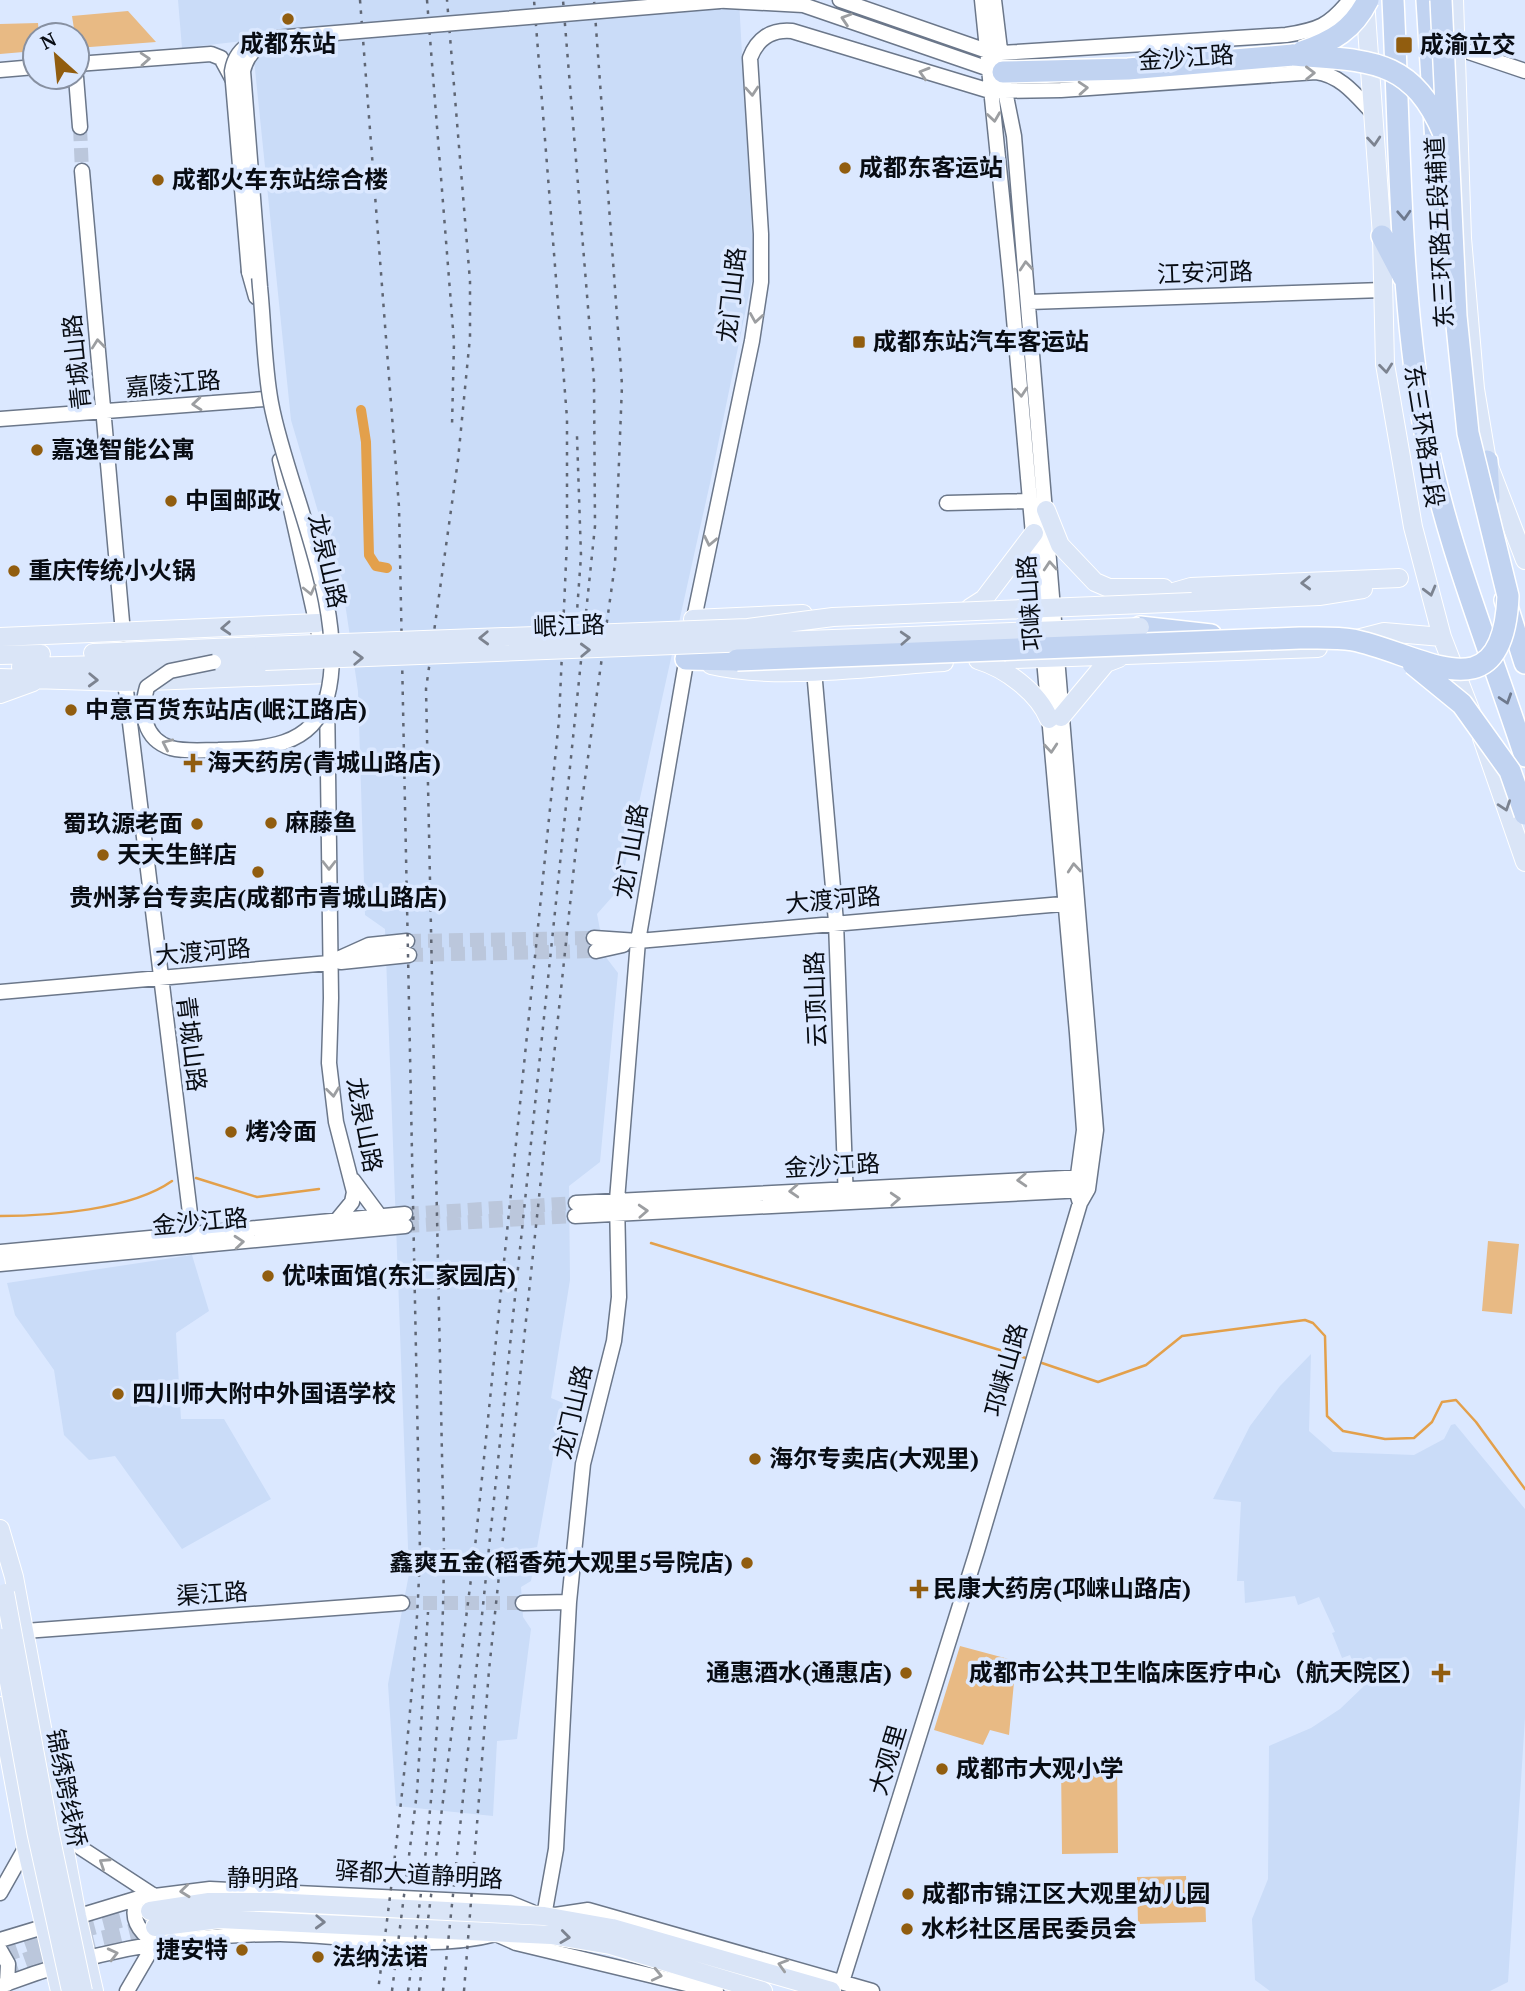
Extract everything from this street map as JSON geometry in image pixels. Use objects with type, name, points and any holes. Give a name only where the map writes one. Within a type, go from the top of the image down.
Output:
[{"type":"highway","points":[[1293,55],[1339,37],[1350,28],[1367,0]]},
{"type":"highway","name":"东三环路五段","points":[[1393,0],[1413,359],[1424,425],[1448,521],[1525,756]]},
{"type":"highway","name":"东三环路五段","points":[[1427,0],[1450,359],[1465,454],[1525,663]]},
{"type":"highway","points":[[686,659],[737,660],[1252,639],[1352,640],[1433,667],[1465,669],[1483,662],[1497,649],[1507,623],[1508,596],[1468,432],[1456,316],[1441,0]]},
{"type":"highway","points":[[996,71],[1128,69],[1293,55],[1363,60],[1385,66],[1406,79],[1420,95],[1446,139]]},
{"type":"highway","points":[[1382,236],[1408,286]]},
{"type":"highway","points":[[1487,461],[1497,559],[1525,623]]},
{"type":"highway","points":[[1140,628],[1252,639]]},
{"type":"highway","points":[[1406,659],[1462,704],[1510,771],[1525,814]]},
{"type":"main road","name":"东三环路五段","points":[[1367,0],[1371,111],[1382,236],[1385,364],[1413,527],[1442,637],[1525,862]]},
{"type":"main road","name":"东三环路五段辅道","points":[[1454,0],[1462,238],[1475,389],[1487,461]]},
{"type":"main road","points":[[1487,461],[1525,560]]},
{"type":"main road","points":[[1038,505],[1060,545],[1095,582],[1109,588],[1192,594],[1351,593],[1399,578],[1409,567],[1416,548],[1413,527]]},
{"type":"main road","points":[[970,608],[984,599],[1034,533]]},
{"type":"main road","name":"岷江路","points":[[0,655],[748,628],[833,617],[1192,594]]},
{"type":"main road","points":[[693,620],[1046,605],[1192,594]]},
{"type":"main road","points":[[0,637],[318,623]]},
{"type":"main road","name":"岷江路","points":[[0,667],[214,662],[1140,628]]},
{"type":"main road","points":[[686,659],[736,671],[814,670],[978,660],[1121,657],[1329,647],[1384,632],[1442,637]]},
{"type":"main road","points":[[978,660],[999,666],[1055,718],[1106,663],[1121,657]]},
{"type":"main road","points":[[0,678],[125,682],[327,674]]},
{"type":"main road","points":[[0,694],[43,678]]},
{"type":"main road","points":[[0,1530],[24,1631],[76,1916],[94,1991]]},
{"type":"main road","name":"锦绣跨线桥","points":[[0,1552],[5,1593],[49,1830],[83,1991]]},
{"type":"main road","name":"锦绣跨线桥","points":[[0,1631],[36,1832],[71,1991]]},
{"type":"main road","points":[[0,1706],[26,1847],[60,1991]]},
{"type":"main road","name":"静明路","points":[[150,1915],[209,1902],[273,1902],[544,1916]]},
{"type":"main road","name":"静明路","points":[[150,1915],[331,1922],[496,1934]]},
{"type":"main road","points":[[544,1916],[612,1928],[836,1986]]},
{"type":"main road","points":[[496,1934],[588,1940],[763,1991]]},
{"type":"street","points":[[307,36],[349,24],[629,0]]},
{"type":"street","points":[[703,0],[777,1],[803,5],[996,71]]},
{"type":"street","points":[[840,0],[996,71]]},
{"type":"street","name":"邛崃山路","points":[[982,0],[996,71],[1014,136],[1029,302],[1038,505],[1034,533],[1046,605]]},
{"type":"street","name":"邛崃山路","points":[[976,1551],[1082,1187],[1084,1129],[1070,903],[1038,505],[1003,191],[994,0]]},
{"type":"street","name":"金沙江路","points":[[996,71],[1315,30],[1335,19],[1350,0]]},
{"type":"street","points":[[256,297],[249,272],[232,96],[233,61],[247,46],[257,41],[283,38],[720,1]]},
{"type":"street","name":"龙门山路","points":[[544,1916],[556,1849],[569,1602],[583,1464],[614,1341],[619,1297],[617,1206],[638,941],[693,620],[752,341],[761,282],[761,234],[750,72],[754,47],[771,33],[780,30],[792,31],[996,71]]},
{"type":"street","points":[[214,662],[170,671],[159,676],[147,687],[142,714],[153,737],[170,748],[264,749],[282,745],[309,728],[327,698],[331,670],[325,597],[282,456],[270,401],[243,71],[251,51],[283,38]]},
{"type":"street","points":[[1457,48],[1525,71]]},
{"type":"street","name":"龙泉山路","points":[[91,63],[211,54],[221,58],[234,78],[265,399],[318,623],[327,674],[329,1063],[336,1122],[354,1192],[352,1202],[338,1219]]},
{"type":"street","points":[[0,70],[21,68]]},
{"type":"street","name":"金沙江路","points":[[996,71],[1329,73],[1350,88],[1371,111]]},
{"type":"street","points":[[77,91],[80,127]]},
{"type":"street","name":"青城山路","points":[[82,171],[105,412],[122,633]]},
{"type":"street","name":"江安河路","points":[[1029,302],[1383,290]]},
{"type":"street","name":"嘉陵江路","points":[[0,419],[265,399]]},
{"type":"street","points":[[947,503],[1038,505]]},
{"type":"street","name":"云顶山路","points":[[814,670],[836,922],[846,1195]]},
{"type":"street","name":"青城山路","points":[[125,682],[193,1240]]},
{"type":"street","name":"大渡河路","points":[[595,945],[1070,903]]},
{"type":"street","name":"大渡河路","points":[[0,992],[329,963],[369,945],[408,948]]},
{"type":"street","points":[[350,1176],[379,1215]]},
{"type":"street","name":"金沙江路","points":[[576,1209],[846,1195],[1082,1187]]},
{"type":"street","name":"金沙江路","points":[[0,1252],[193,1240],[405,1220],[379,1215],[338,1219],[193,1240],[0,1264]]},
{"type":"street","name":"大观里","points":[[836,1986],[976,1551]]},
{"type":"street","points":[[523,1603],[569,1602]]},
{"type":"street","name":"渠江路","points":[[24,1631],[402,1603]]},
{"type":"street","points":[[60,1825],[150,1915]]},
{"type":"street","points":[[0,1893],[26,1847]]},
{"type":"street","points":[[0,1940],[76,1916],[150,1915]]},
{"type":"street","points":[[3,1985],[86,1960],[150,1915]]},
{"type":"street","points":[[127,1991],[150,1915]]},
{"type":"street","points":[[496,1934],[549,1952],[716,1991]]},
{"type":"street","points":[[0,1950],[9,1964],[3,1985]]},
{"type":"street","points":[[836,1986],[872,1991]]},
{"type":"shaded area","points":[[178,0],[739,0],[754,270],[710,483],[620,888],[597,914],[605,956],[618,973],[600,1162],[569,1186],[570,1280],[551,1398],[563,1403],[531,1581],[521,1587],[523,1617],[531,1629],[517,1739],[497,1741],[493,1816],[396,1806],[388,1684],[409,1574],[385,929],[365,915],[358,691],[345,603],[291,420],[252,40],[182,48]]},
{"type":"shaded area","points":[[128,11],[156,42],[91,47],[91,21],[73,21],[72,16]]},
{"type":"shaded area","points":[[21,23],[21,52],[0,54],[0,24]]},
{"type":"shaded area","points":[[1488,1241],[1519,1244],[1512,1314],[1482,1311]]},
{"type":"shaded area","name":"四川师大附中外国语学校","points":[[192,1255],[209,1311],[176,1333],[181,1419],[224,1419],[271,1499],[182,1549],[115,1456],[89,1460],[64,1435],[54,1370],[15,1315],[7,1283]]},
{"type":"shaded area","name":"成都市公共卫生临床医疗中心（航天院区）","points":[[1311,1354],[1309,1431],[1333,1452],[1414,1455],[1444,1439],[1451,1425],[1455,1424],[1525,1509],[1525,1718],[1508,1982],[1490,1991],[1270,1991],[1255,1980],[1252,1919],[1268,1879],[1269,1746],[1311,1728],[1340,1709],[1363,1687],[1350,1655],[1342,1658],[1332,1633],[1335,1632],[1319,1597],[1298,1605],[1295,1596],[1245,1603],[1244,1581],[1237,1581],[1241,1502],[1213,1499],[1250,1426],[1280,1386]]},
{"type":"shaded area","points":[[960,1646],[1016,1661],[1009,1735],[990,1730],[983,1745],[934,1730]]},
{"type":"shaded area","points":[[1061,1761],[1117,1761],[1118,1853],[1062,1854]]},
{"type":"shaded area","points":[[1186,1876],[1187,1891],[1205,1891],[1206,1922],[1138,1924],[1137,1877]]},
{"type":"waterway","points":[[361,410],[366,442],[369,555],[376,566],[387,568]]},
{"type":"waterway","points":[[196,1178],[257,1197],[319,1189]]},
{"type":"waterway","points":[[0,1216],[65,1213],[112,1205],[135,1199],[172,1181]]},
{"type":"waterway","points":[[651,1243],[1029,1359]]},
{"type":"waterway","points":[[1039,1362],[1098,1382],[1146,1365],[1182,1336],[1305,1320],[1313,1323],[1325,1336],[1327,1416],[1343,1431],[1385,1439],[1414,1438],[1432,1422],[1442,1402],[1456,1400],[1476,1422],[1525,1489]]},
{"type":"tunnel","points":[[80,127],[82,171]]},
{"type":"tunnel","points":[[407,941],[594,938]]},
{"type":"tunnel","points":[[409,955],[596,951]]},
{"type":"tunnel","points":[[405,1214],[576,1203]]},
{"type":"tunnel","points":[[405,1226],[575,1216]]},
{"type":"tunnel","points":[[402,1603],[523,1603]]},
{"type":"tunnel","points":[[0,1955],[51,1937],[150,1911]]},
{"type":"tunnel","points":[[0,1971],[55,1951],[155,1927]]},
{"type":"railway","points":[[360,0],[399,507],[420,1551],[410,1716],[378,1991]]},
{"type":"railway","points":[[427,0],[454,342],[452,426]]},
{"type":"railway","points":[[408,1991],[434,1772],[444,1551],[426,689],[458,460],[470,337],[470,281],[447,0]]},
{"type":"railway","points":[[419,1991],[475,1547],[559,720],[567,540],[567,418],[534,0]]},
{"type":"railway","points":[[443,1991],[595,526],[594,381],[563,0]]},
{"type":"railway","points":[[464,1991],[489,1670],[578,829],[615,564],[622,385],[594,0]]},
{"type":"railway","points":[[575,639],[581,556],[577,436]]},
{"type":"railway","points":[[392,1991],[417,1792],[428,1612]]},
{"type":"place","name":"成都东站","points":[[288,19]]},
{"type":"place","name":"成渝立交","points":[[1404,45]]},
{"type":"place","name":"成都东客运站","points":[[845,168]]},
{"type":"place","name":"成都火车东站综合楼","points":[[158,180]]},
{"type":"place","name":"成都东站汽车客运站","points":[[859,342]]},
{"type":"place","name":"嘉逸智能公寓","points":[[37,450]]},
{"type":"place","name":"中国邮政","points":[[171,501]]},
{"type":"place","name":"重庆传统小火锅","points":[[14,571]]},
{"type":"place","name":"中意百货东站店(岷江路店)","points":[[71,710]]},
{"type":"place","name":"海天药房(青城山路店)","points":[[193,763]]},
{"type":"place","name":"麻藤鱼","points":[[271,823]]},
{"type":"place","name":"蜀玖源老面","points":[[197,824]]},
{"type":"place","name":"天天生鲜店","points":[[103,855]]},
{"type":"place","name":"贵州茅台专卖店(成都市青城山路店)","points":[[258,872]]},
{"type":"place","name":"烤冷面","points":[[231,1132]]},
{"type":"place","name":"优味面馆(东汇家园店)","points":[[268,1276]]},
{"type":"place","name":"四川师大附中外国语学校","points":[[118,1394]]},
{"type":"place","name":"海尔专卖店(大观里)","points":[[755,1459]]},
{"type":"place","name":"鑫爽五金(稻香苑大观里5号院店)","points":[[747,1563]]},
{"type":"place","name":"民康大药房(邛崃山路店)","points":[[919,1589]]},
{"type":"place","name":"通惠酒水(通惠店)","points":[[906,1673]]},
{"type":"place","name":"成都市公共卫生临床医疗中心（航天院区）","points":[[1441,1673]]},
{"type":"place","name":"成都市大观小学","points":[[942,1769]]},
{"type":"place","name":"成都市锦江区大观里幼儿园","points":[[908,1894]]},
{"type":"place","name":"水杉社区居民委员会","points":[[907,1929]]},
{"type":"place","name":"捷安特","points":[[242,1950]]},
{"type":"place","name":"法纳法诺","points":[[318,1957]]}]
